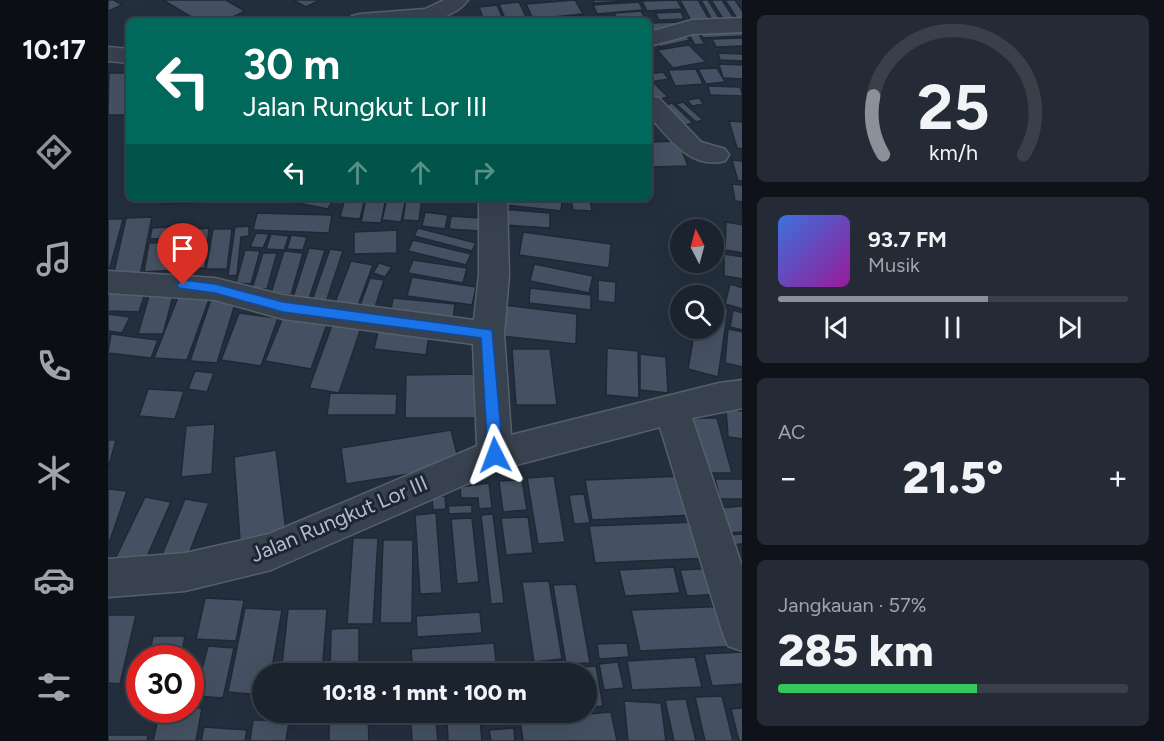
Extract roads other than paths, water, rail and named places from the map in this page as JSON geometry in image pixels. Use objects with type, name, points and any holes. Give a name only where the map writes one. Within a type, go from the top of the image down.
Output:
[{"type":"street","points":[[387,18],[433,13],[451,6],[457,0]]},
{"type":"street","points":[[652,38],[692,27],[742,26]]},
{"type":"street","points":[[108,54],[126,56]]},
{"type":"street","points":[[652,105],[692,148],[716,155]]},
{"type":"street","points":[[493,201],[494,275],[488,334],[495,455]]},
{"type":"street","points":[[108,282],[161,283],[215,289],[283,307],[488,334]]},
{"type":"street","name":"Jalan Rungkut Lor III","points":[[108,578],[185,572],[223,566],[271,552],[427,482],[495,455],[719,397],[742,394]]},
{"type":"street","points":[[672,411],[742,631]]}]
